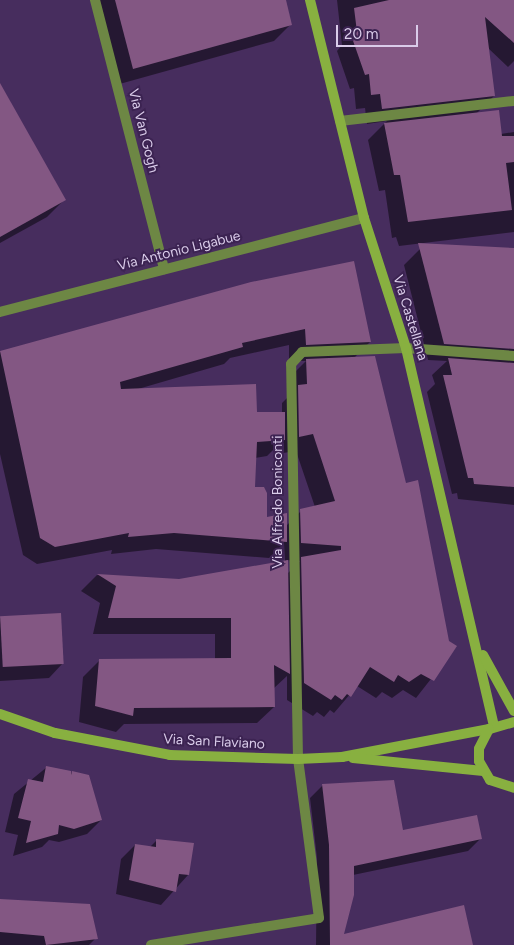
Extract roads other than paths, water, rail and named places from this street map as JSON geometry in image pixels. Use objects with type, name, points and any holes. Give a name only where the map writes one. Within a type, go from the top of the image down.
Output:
[{"type":"street","name":"Via Van Gogh","points":[[95,0],[164,270]]},
{"type":"street","name":"Via Castellana","points":[[310,0],[364,218],[406,348],[478,645],[492,728]]},
{"type":"street","points":[[340,121],[514,101]]},
{"type":"street","name":"Via Antonio Ligabue","points":[[0,312],[364,218]]},
{"type":"street","name":"Via Alfredo Boniconti","points":[[152,945],[319,918],[298,759],[291,364],[302,352],[406,348],[514,356]]},
{"type":"street","name":"Via Castellana","points":[[478,645],[514,711]]},
{"type":"street","name":"Via San Flaviano","points":[[0,714],[55,733],[170,755],[298,759],[342,757],[483,771]]},
{"type":"street","name":"Via San Flaviano","points":[[342,757],[514,722]]},
{"type":"street","points":[[492,728],[479,749],[483,771],[500,786],[514,788]]}]
